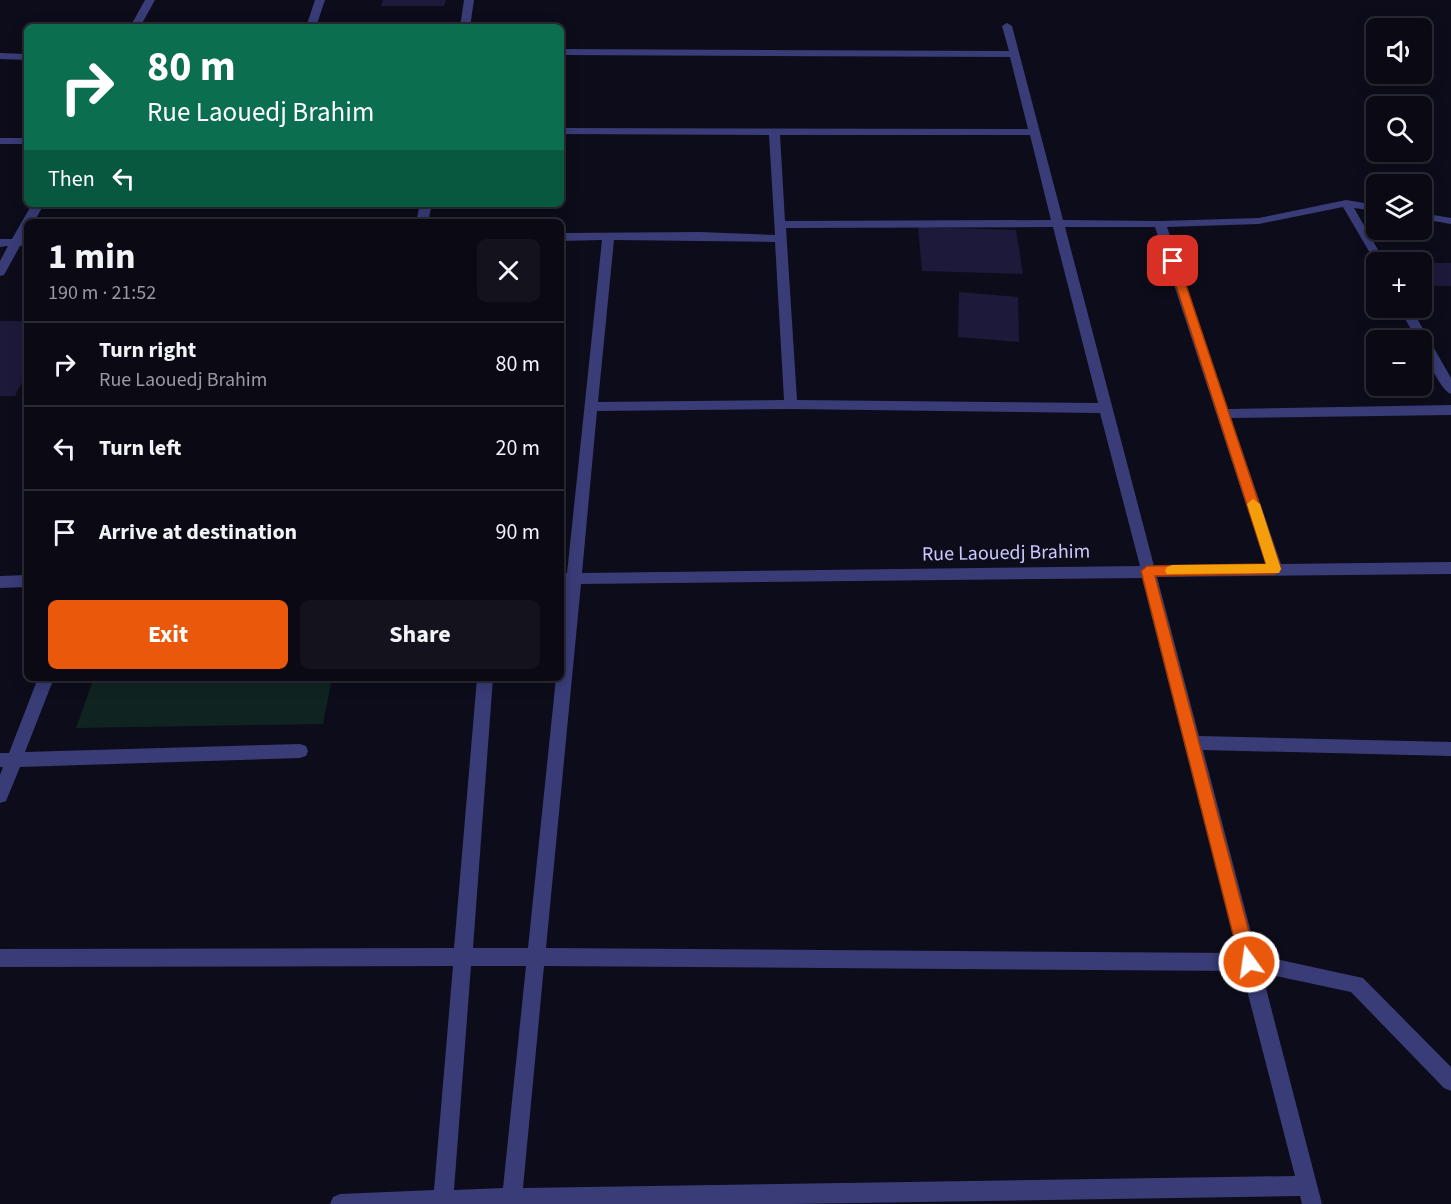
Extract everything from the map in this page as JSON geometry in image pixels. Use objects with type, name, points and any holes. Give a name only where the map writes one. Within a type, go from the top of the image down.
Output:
[{"type":"street","points":[[137,24],[150,0]]},
{"type":"street","points":[[312,24],[320,0]]},
{"type":"street","points":[[465,24],[469,0]]},
{"type":"street","points":[[340,1204],[512,1198],[1310,1195],[1007,26]]},
{"type":"street","points":[[564,52],[1014,54]]},
{"type":"street","points":[[0,56],[24,57]]},
{"type":"street","points":[[564,131],[1034,132]]},
{"type":"street","points":[[774,132],[791,404]]},
{"type":"street","points":[[0,141],[24,141]]},
{"type":"street","points":[[564,237],[700,236],[1058,223],[1160,224],[1258,221],[1346,203],[1366,206]]},
{"type":"street","points":[[1346,203],[1373,252]]},
{"type":"street","points":[[1432,218],[1451,221]]},
{"type":"street","points":[[1160,224],[1275,569]]},
{"type":"street","points":[[564,616],[591,407],[608,237]]},
{"type":"street","points":[[0,243],[22,242]]},
{"type":"street","points":[[0,272],[22,242]]},
{"type":"street","points":[[1411,318],[1451,390]]},
{"type":"street","points":[[591,407],[791,404],[1106,408]]},
{"type":"street","points":[[1224,414],[1353,414],[1451,410]]},
{"type":"street","name":"Rue Laouedj Brahim","points":[[567,579],[1451,567]]},
{"type":"street","points":[[0,582],[24,581]]},
{"type":"street","points":[[0,796],[7,760],[45,681]]},
{"type":"street","points":[[444,1202],[485,681]]},
{"type":"street","points":[[512,1198],[536,957],[559,681]]},
{"type":"street","points":[[1192,743],[1451,749]]},
{"type":"street","points":[[7,760],[300,751]]},
{"type":"street","points":[[0,958],[536,957],[1249,962],[1356,984],[1451,1081]]},
{"type":"green space","points":[[93,681],[331,681],[323,724],[76,728]]},
{"type":"building","points":[[383,0],[446,0],[444,6],[381,6]]},
{"type":"building","points":[[918,227],[1016,230],[1023,274],[922,271]]},
{"type":"building","points":[[1432,263],[1451,263],[1451,286],[1432,286]]},
{"type":"building","points":[[959,292],[1018,297],[1019,342],[958,337]]},
{"type":"building","points":[[0,321],[24,321],[24,380],[15,396],[0,396]]},
{"type":"slow traffic","points":[[1172,571],[1275,569],[1253,504]]},
{"type":"route","points":[[1173,261],[1275,569],[1147,571],[1249,962]]}]
